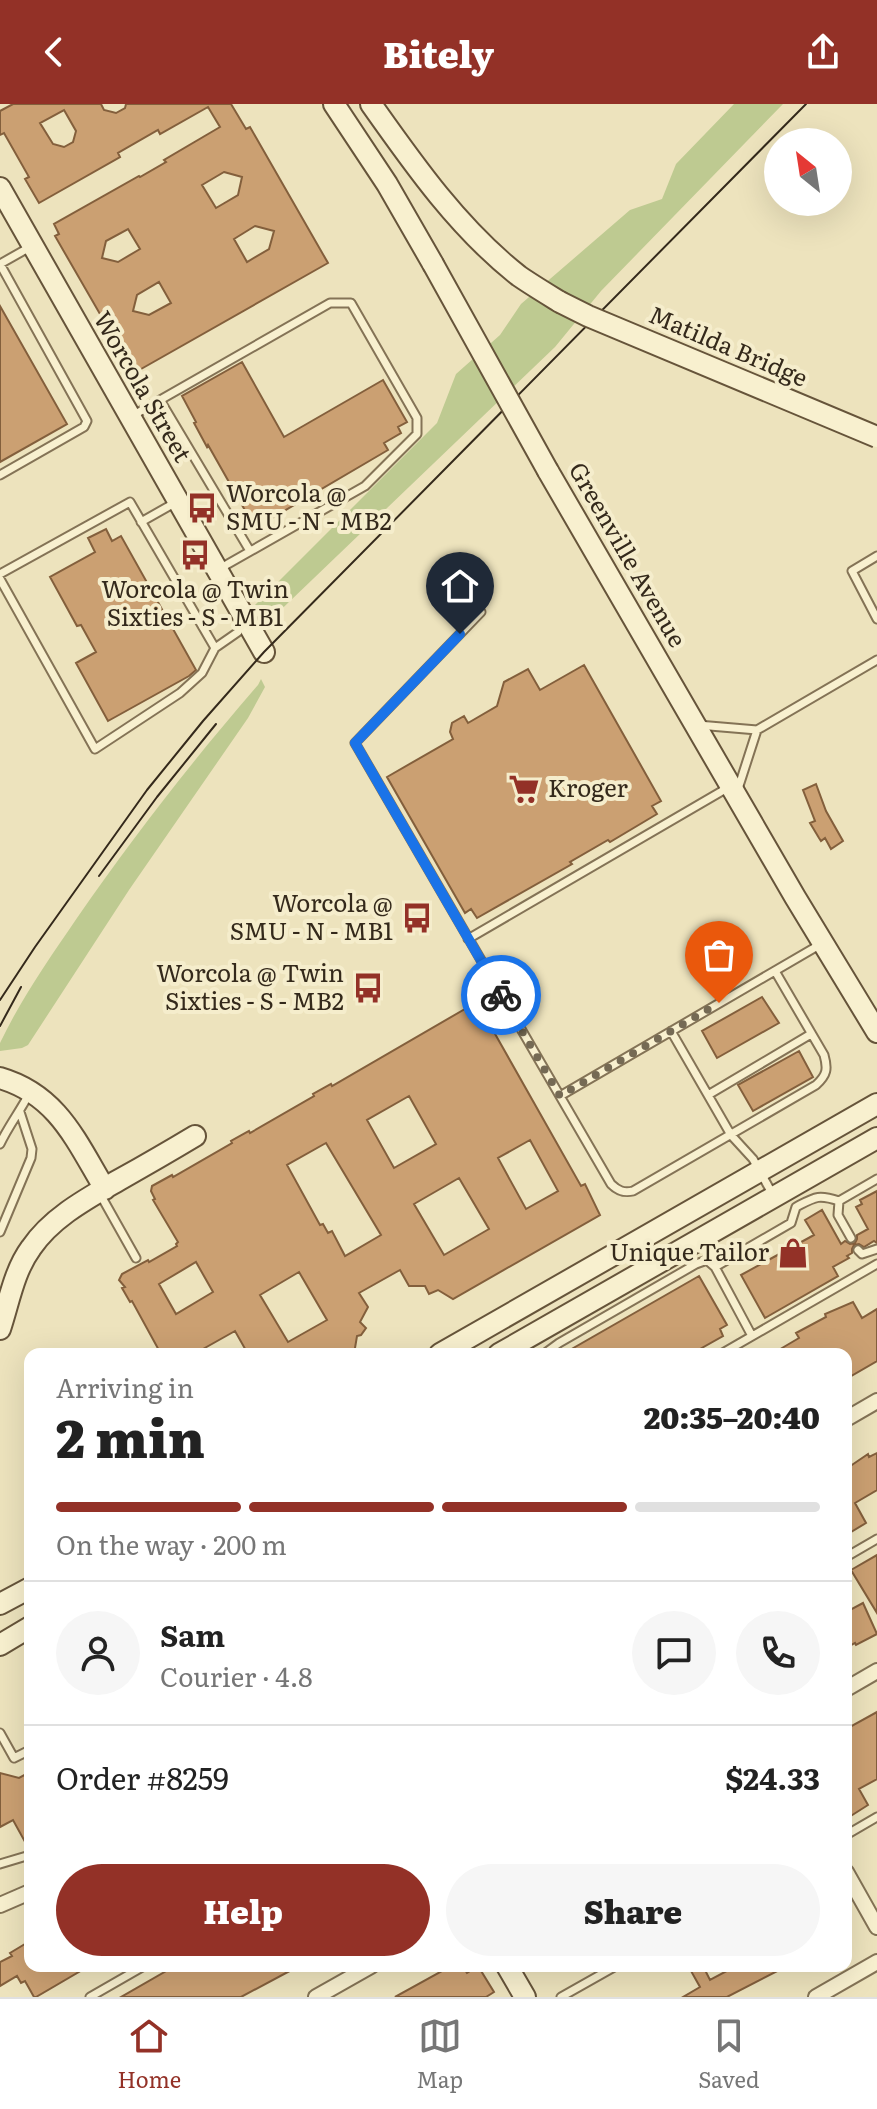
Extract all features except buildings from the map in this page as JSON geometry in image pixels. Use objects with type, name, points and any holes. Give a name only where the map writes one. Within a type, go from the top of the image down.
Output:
[{"type":"main road","name":"Greenville Avenue","points":[[334,104],[387,184],[548,471],[877,1032]]},
{"type":"main road","name":"Matilda Bridge","points":[[371,104],[480,242],[510,268],[560,302],[877,437]]},
{"type":"main road","name":"Worcola Street","points":[[0,188],[5,210],[32,245],[264,652]]},
{"type":"main road","points":[[4,1079],[31,1090],[52,1108],[70,1131],[102,1190]]},
{"type":"main road","points":[[450,1348],[877,1104]]},
{"type":"main road","points":[[0,1329],[19,1268],[45,1231],[63,1215],[102,1190],[195,1136]]},
{"type":"main road","points":[[510,1348],[535,1334],[571,1324],[702,1251],[877,1138]]},
{"type":"main road","points":[[596,1264],[618,1298]]},
{"type":"main road","points":[[0,1645],[24,1631]]},
{"type":"main road","points":[[510,1972],[525,1997]]},
{"type":"street","points":[[852,1416],[877,1401]]},
{"type":"street","points":[[852,1686],[877,1671]]},
{"type":"street","points":[[852,1883],[877,1927]]},
{"type":"street","points":[[0,1905],[24,1895]]},
{"type":"street","points":[[816,1997],[877,1962]]},
{"type":"street","points":[[316,1997],[360,1972]]},
{"type":"lane","points":[[0,475],[84,427],[87,421],[0,264],[32,245]]},
{"type":"lane","points":[[130,417],[330,303],[351,303],[417,418],[417,434],[365,486],[217,570]]},
{"type":"lane","points":[[160,400],[250,551]]},
{"type":"lane","points":[[141,522],[178,501]]},
{"type":"lane","points":[[215,648],[130,502],[0,577],[95,749],[180,693],[202,673],[215,648],[238,632],[245,618]]},
{"type":"lane","points":[[877,556],[852,571],[877,619]]},
{"type":"lane","points":[[481,612],[355,743],[617,1190],[625,1193],[633,1191],[825,1077],[827,1066],[775,971]]},
{"type":"lane","points":[[696,725],[757,730],[877,660]]},
{"type":"lane","points":[[468,939],[734,791],[757,730]]},
{"type":"lane","points":[[560,1096],[823,943]]},
{"type":"lane","points":[[671,1031],[731,1135],[786,1198],[791,1223],[715,1267]]},
{"type":"lane","points":[[708,1095],[811,1034]]},
{"type":"lane","points":[[0,1144],[31,1090]]},
{"type":"lane","points":[[0,1232],[31,1158],[32,1149],[20,1112]]},
{"type":"lane","points":[[839,1201],[877,1179]]},
{"type":"lane","points":[[102,1190],[136,1258]]},
{"type":"lane","points":[[786,1198],[824,1195],[839,1201]]},
{"type":"lane","points":[[839,1201],[838,1215],[851,1238]]},
{"type":"lane","points":[[858,1250],[862,1254],[877,1249]]},
{"type":"lane","points":[[702,1251],[715,1267],[752,1336]]},
{"type":"lane","points":[[731,1348],[877,1264]]},
{"type":"lane","points":[[550,1348],[571,1324]]},
{"type":"lane","points":[[535,1334],[542,1348]]},
{"type":"lane","points":[[852,1554],[877,1539]]},
{"type":"lane","points":[[0,1733],[14,1758],[24,1753]]},
{"type":"lane","points":[[852,1832],[877,1817]]},
{"type":"lane","points":[[0,1864],[24,1857]]},
{"type":"lane","points":[[90,1997],[134,1972]]},
{"type":"lane","points":[[561,1997],[605,1972]]},
{"type":"green space","points":[[734,104],[783,104],[601,291],[555,347],[265,625],[254,606],[437,423],[456,374],[500,335],[521,304],[630,210],[662,199],[676,164]]},
{"type":"green space","points":[[261,679],[265,687],[248,718],[129,890],[28,1045],[0,1051],[0,1043],[17,1011],[77,918],[164,799]]},
{"type":"tram line","points":[[0,1000],[147,790],[264,652],[806,104]]},
{"type":"tram line","points":[[99,876],[216,724]]},
{"type":"tram line","points":[[0,1026],[21,987]]},
{"type":"way so far","points":[[501,995],[560,1096],[719,1003]]},
{"type":"place","name":"Worcola @ SMU - N - MB2","points":[[202,508]]},
{"type":"place","name":"Worcola @ Twin Sixties - S - MB1","points":[[195,555]]},
{"type":"place","name":"Kroger","points":[[524,789]]},
{"type":"place","name":"Worcola @ SMU - N - MB1","points":[[417,918]]},
{"type":"place","name":"Worcola @ Twin Sixties - S - MB2","points":[[368,988]]},
{"type":"place","name":"Unique Tailor","points":[[793,1253]]},
{"type":"route","points":[[460,634],[355,743],[501,995]]}]
